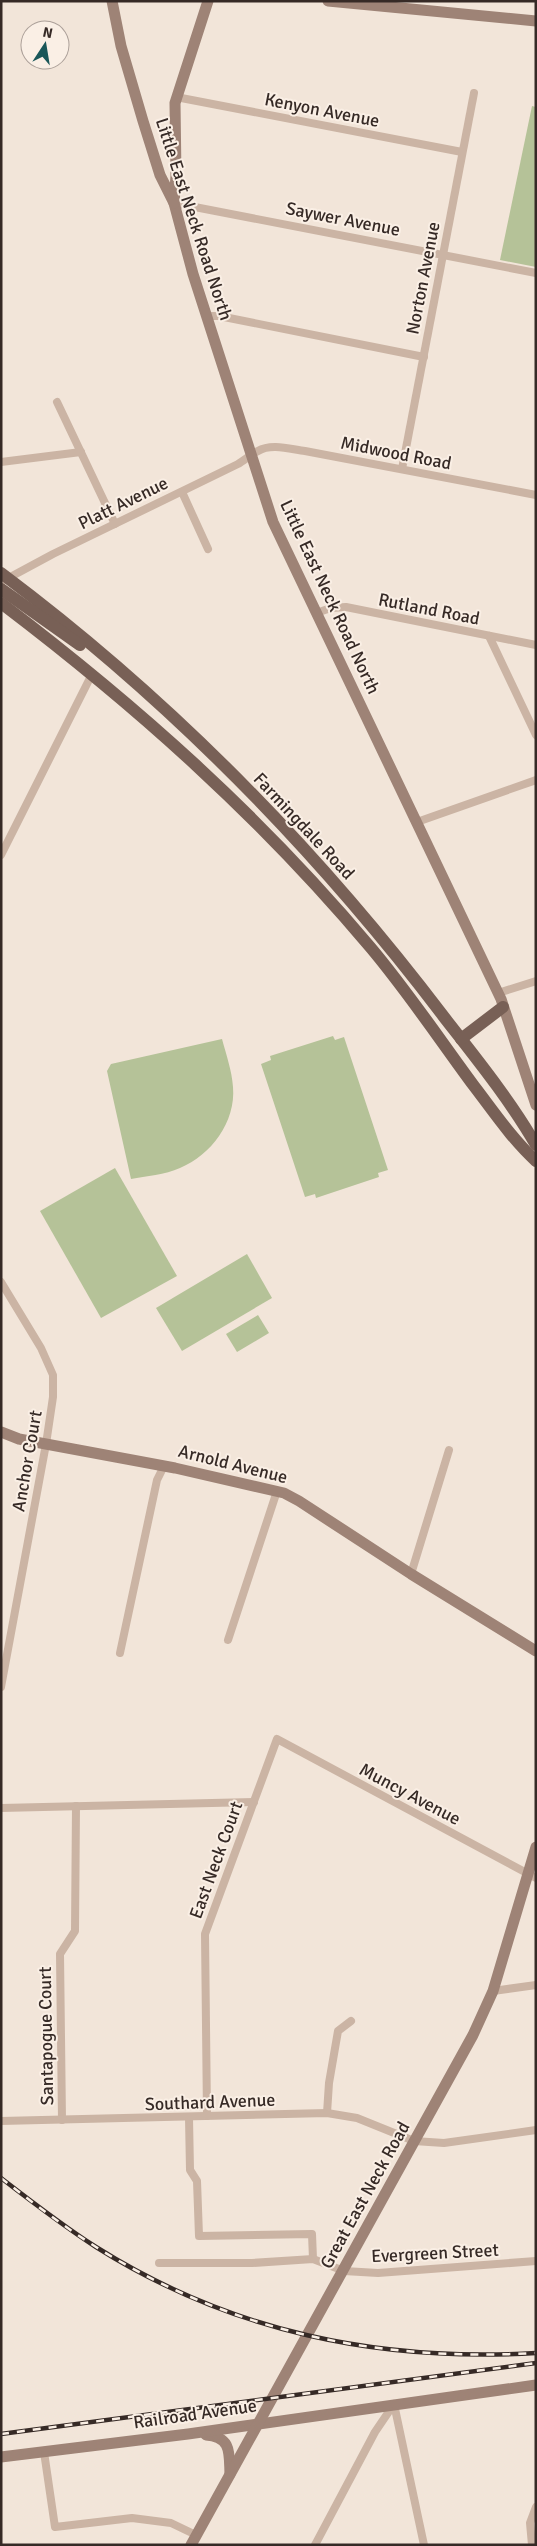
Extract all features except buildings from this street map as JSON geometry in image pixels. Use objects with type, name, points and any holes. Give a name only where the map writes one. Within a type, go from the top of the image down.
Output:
[{"type":"main road","name":"Little East Neck Road North","points":[[112,1],[121,46],[160,175],[174,202],[181,236],[276,530],[498,993],[536,1104]]},
{"type":"main road","points":[[174,202],[176,176],[173,115],[176,97],[208,1]]},
{"type":"main road","points":[[328,1],[433,6],[536,21]]},
{"type":"main road","name":"Farmingdale Road","points":[[3,581],[106,659],[214,756],[295,840],[370,924],[461,1039],[536,1145]]},
{"type":"main road","name":"Farmingdale Road","points":[[1,603],[92,674],[211,777],[314,883],[400,984],[514,1139],[536,1161]]},
{"type":"main road","points":[[461,1039],[503,1007]]},
{"type":"main road","name":"Arnold Avenue","points":[[1,1432],[46,1444],[164,1466],[277,1491],[299,1501],[411,1574],[536,1651]]},
{"type":"main road","name":"Great East Neck Road","points":[[193,2540],[260,2423],[473,2035],[493,1991],[533,1876],[536,1847]]},
{"type":"main road","name":"Railroad Avenue","points":[[1,2457],[188,2434],[536,2385]]},
{"type":"main road","points":[[188,2434],[219,2436],[225,2441],[229,2451],[230,2476]]},
{"type":"street","name":"Norton Avenue","points":[[402,469],[474,93]]},
{"type":"street","name":"Kenyon Avenue","points":[[176,97],[462,152]]},
{"type":"street","name":"Saywer Avenue","points":[[174,202],[536,273]]},
{"type":"street","points":[[207,316],[219,316],[424,357]]},
{"type":"street","points":[[56,402],[116,524]]},
{"type":"street","name":"Midwood Road","points":[[251,455],[259,450],[276,447],[402,469],[536,496]]},
{"type":"street","points":[[1,462],[81,452]]},
{"type":"street","name":"Platt Avenue","points":[[3,581],[238,464],[251,455]]},
{"type":"street","points":[[182,492],[208,549]]},
{"type":"street","name":"Rutland Road","points":[[316,613],[331,608],[346,607],[536,645]]},
{"type":"street","points":[[489,636],[536,735]]},
{"type":"street","points":[[1,855],[92,674]]},
{"type":"street","points":[[417,822],[536,780]]},
{"type":"street","points":[[498,993],[536,981]]},
{"type":"street","name":"Anchor Court","points":[[1,1282],[41,1348],[53,1374],[53,1398],[46,1444],[1,1687]]},
{"type":"street","points":[[411,1574],[449,1450]]},
{"type":"street","points":[[120,1653],[157,1480],[164,1466]]},
{"type":"street","points":[[228,1640],[277,1491]]},
{"type":"street","name":"East Neck Court","points":[[207,2116],[205,1934],[277,1739]]},
{"type":"street","name":"Muncy Avenue","points":[[277,1739],[533,1876]]},
{"type":"street","points":[[1,1808],[254,1802]]},
{"type":"street","name":"Santapogue Court","points":[[62,2120],[60,1954],[75,1931],[76,1806]]},
{"type":"street","points":[[493,1991],[536,1985]]},
{"type":"street","points":[[327,2113],[329,2083],[338,2031],[351,2021]]},
{"type":"street","name":"Southard Avenue","points":[[1,2121],[189,2118],[327,2113],[357,2118],[414,2141],[444,2143],[536,2130]]},
{"type":"street","points":[[189,2118],[190,2170],[197,2181],[199,2236],[312,2234],[313,2259]]},
{"type":"street","name":"Evergreen Street","points":[[159,2263],[252,2263],[313,2259],[344,2271],[378,2273],[536,2261]]},
{"type":"street","points":[[314,2545],[375,2432],[394,2404]]},
{"type":"street","points":[[394,2404],[424,2545]]},
{"type":"street","points":[[44,2452],[55,2527],[132,2518],[171,2523],[193,2540]]},
{"type":"street","points":[[532,2545],[530,2523],[536,2507]]},
{"type":"green space","points":[[532,106],[536,107],[536,267],[500,260]]},
{"type":"green space","points":[[333,1036],[335,1040],[344,1037],[388,1170],[378,1173],[379,1177],[316,1198],[315,1194],[305,1197],[261,1064],[271,1060],[270,1056]]},
{"type":"green space","points":[[222,1039],[229,1063],[233,1100],[226,1125],[219,1136],[202,1155],[180,1168],[162,1174],[131,1179],[107,1071],[111,1064]]},
{"type":"green space","points":[[115,1168],[177,1276],[101,1318],[40,1211]]},
{"type":"green space","points":[[247,1254],[272,1298],[182,1351],[156,1308]]},
{"type":"green space","points":[[258,1315],[269,1333],[237,1352],[226,1334]]},
{"type":"railway","points":[[1,2178],[84,2239],[147,2276],[199,2301],[253,2320],[307,2335],[363,2346],[477,2355],[536,2353]]},
{"type":"railway","points":[[1,2434],[536,2363]]}]
